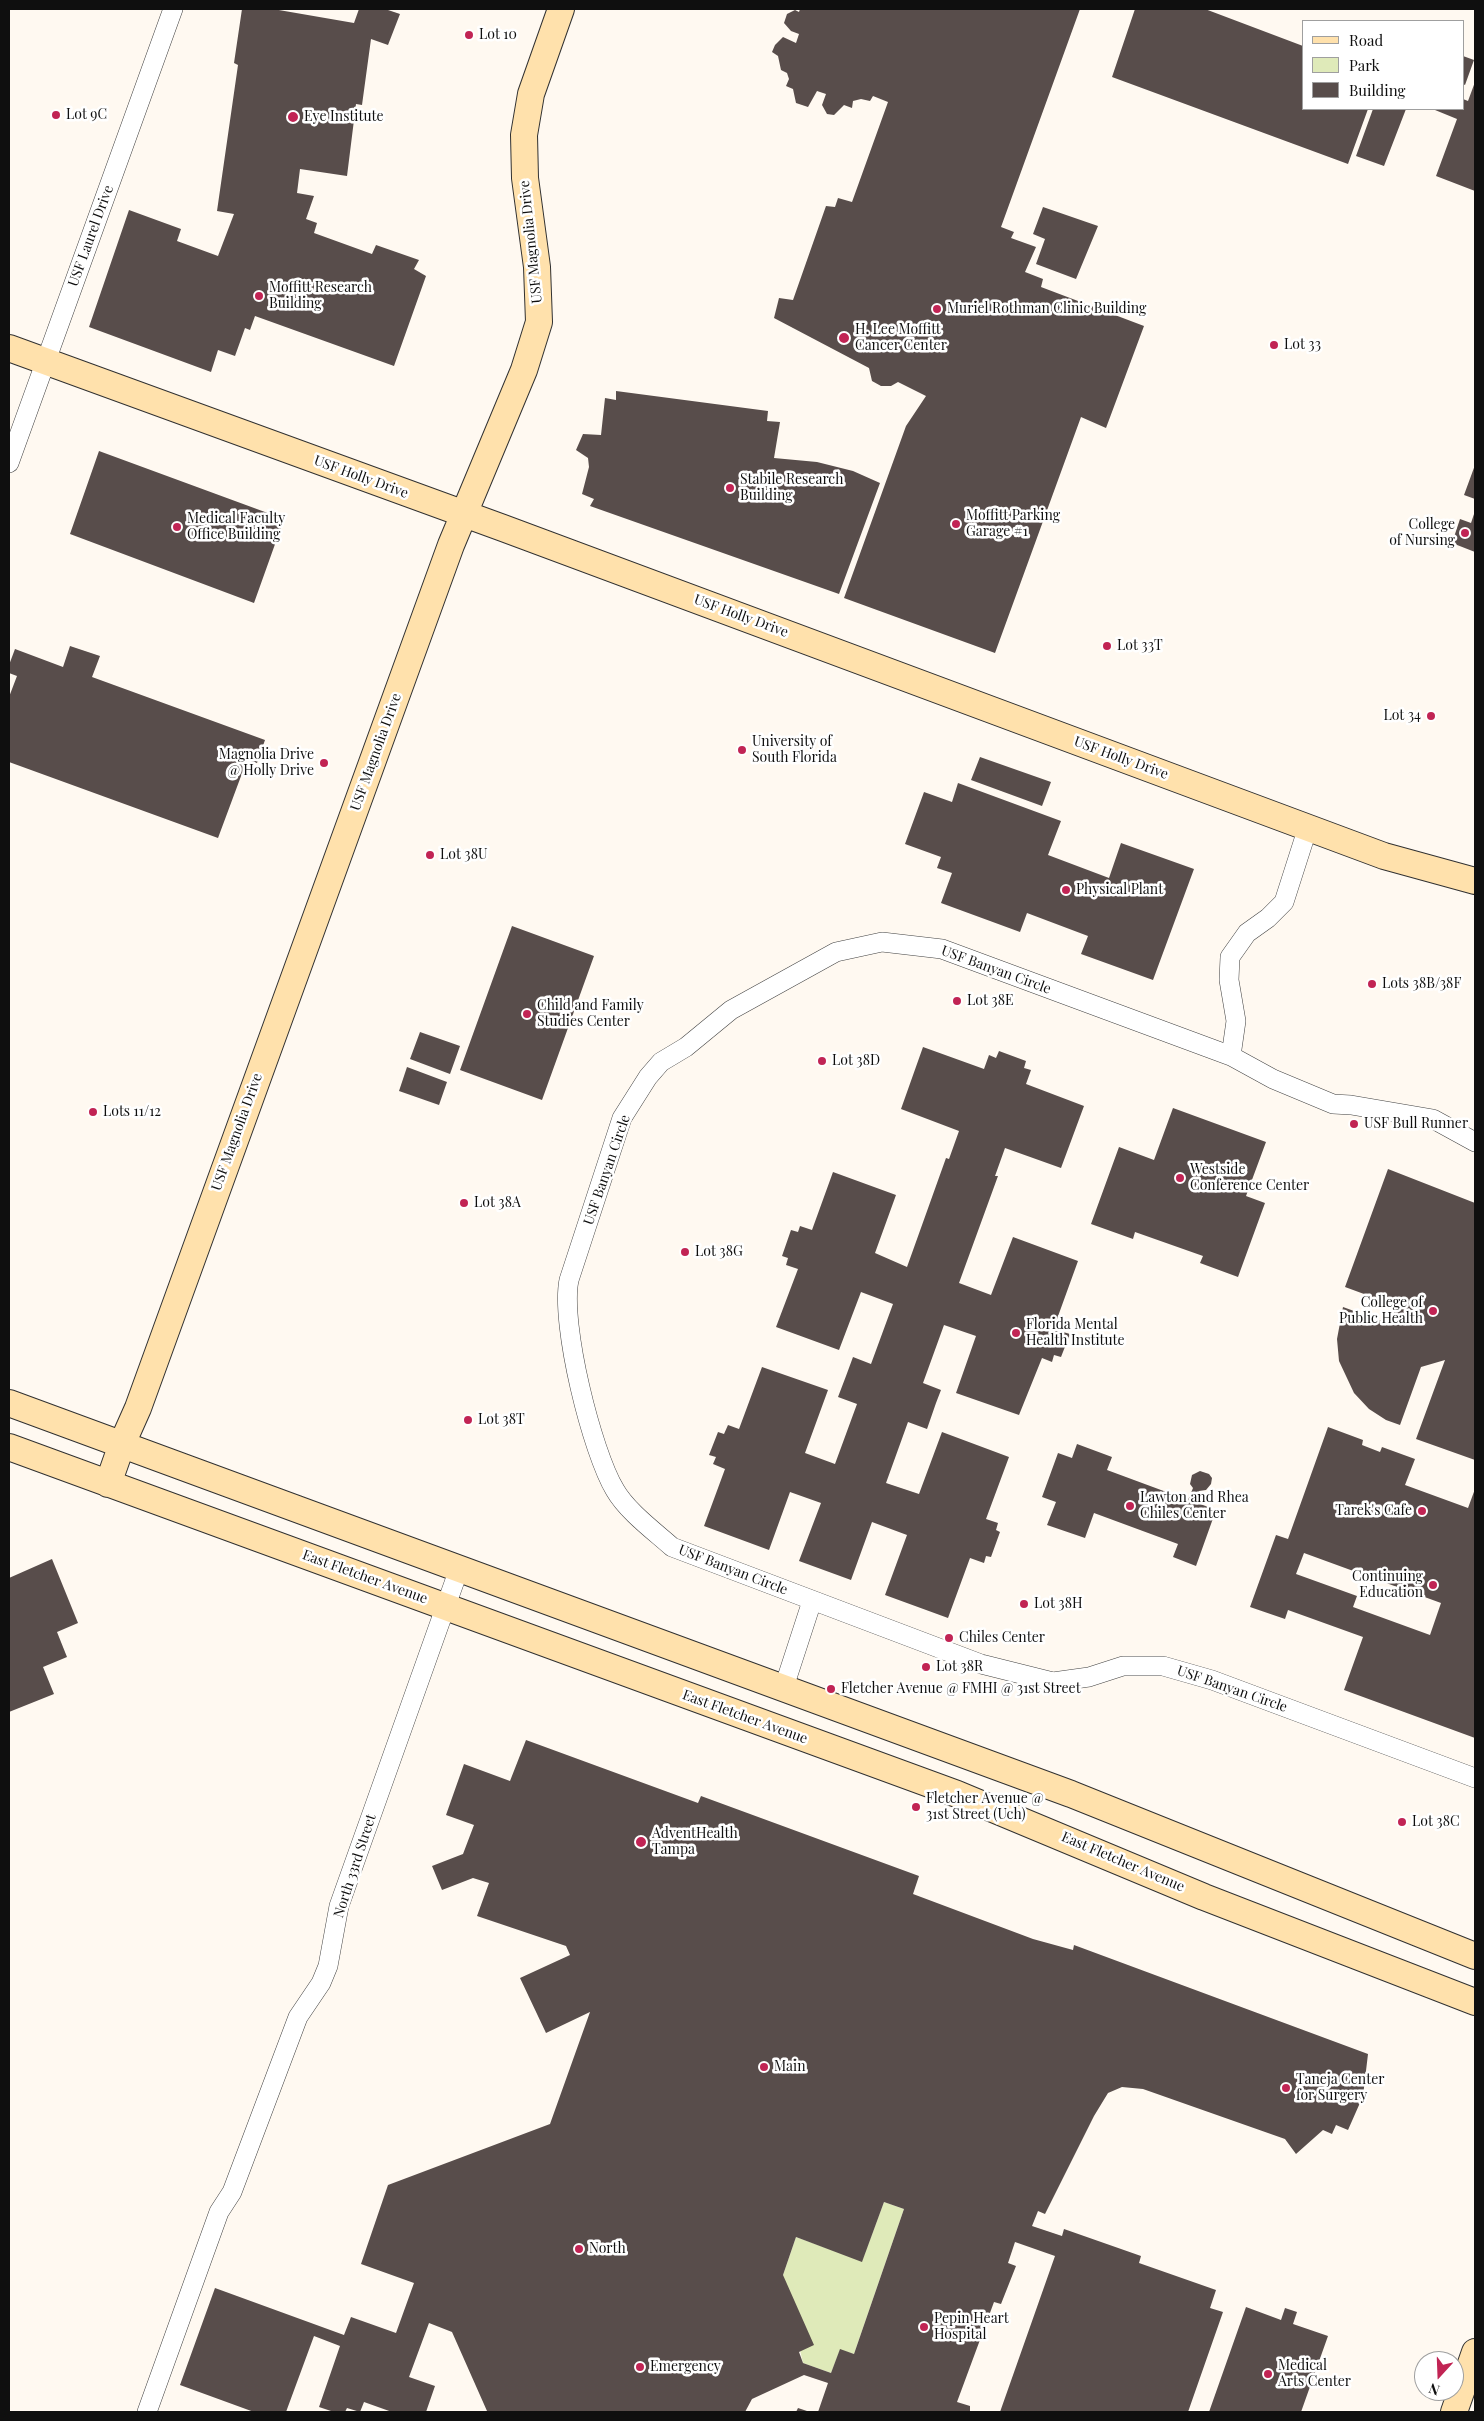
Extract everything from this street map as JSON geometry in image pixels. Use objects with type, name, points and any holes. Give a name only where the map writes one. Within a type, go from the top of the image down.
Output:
[{"type":"main road","name":"USF Magnolia Drive","points":[[108,1484],[122,1444],[138,1408],[444,563],[524,370],[539,322],[537,267],[525,178],[524,135],[531,94],[561,9]]},
{"type":"main road","name":"USF Holly Drive","points":[[9,348],[1384,856],[1475,881]]},
{"type":"main road","points":[[9,1403],[1071,1794],[1475,1956]]},
{"type":"main road","name":"East Fletcher Avenue","points":[[9,1447],[957,1794],[1204,1897],[1475,2002]]},
{"type":"main road","points":[[1454,2412],[1475,2352]]},
{"type":"street","name":"USF Laurel Drive","points":[[9,463],[173,9]]},
{"type":"street","points":[[1231,1056],[1236,1021],[1229,980],[1230,957],[1247,933],[1284,902],[1308,827]]},
{"type":"street","name":"USF Banyan Circle","points":[[1475,1142],[1433,1119],[1351,1105],[1332,1104],[1273,1080],[1231,1056],[942,949],[882,942],[836,952],[774,985],[731,1010],[686,1046],[661,1062],[648,1077],[622,1118],[565,1297],[572,1350],[598,1454],[616,1492],[650,1528],[672,1546],[981,1664],[1053,1682],[1090,1677],[1123,1666],[1163,1666],[1229,1686],[1475,1778]]},
{"type":"street","name":"North 33rd Street","points":[[147,2412],[219,2212],[232,2192],[298,2017],[320,1983],[328,1966],[339,1906],[460,1569]]},
{"type":"street","points":[[784,1687],[812,1600]]},
{"type":"green space","points":[[884,2202],[904,2209],[854,2354],[840,2350],[831,2373],[803,2363],[783,2275],[796,2237],[862,2261]]},
{"type":"building","points":[[242,9],[273,9],[354,23],[359,9],[385,9],[400,14],[388,45],[371,39],[362,105],[356,104],[347,176],[300,169],[297,193],[314,196],[306,219],[317,223],[314,233],[372,254],[376,245],[419,260],[414,269],[426,276],[394,366],[255,316],[250,330],[245,328],[235,356],[218,350],[211,372],[89,327],[129,210],[181,229],[177,241],[218,256],[234,214],[217,211],[238,65],[234,63]]},
{"type":"building","points":[[800,9],[1080,9],[1001,227],[1014,232],[1011,238],[1036,247],[1025,272],[1043,279],[1041,287],[1144,326],[1106,428],[1081,417],[995,653],[844,598],[906,426],[926,396],[898,382],[891,386],[881,386],[872,381],[869,368],[774,318],[779,298],[793,300],[826,206],[835,207],[838,198],[852,202],[888,102],[873,96],[870,101],[861,99],[853,101],[852,108],[844,105],[834,115],[827,114],[822,105],[826,94],[817,91],[808,107],[796,103],[793,89],[786,86],[789,79],[787,73],[781,70],[778,56],[772,52],[775,45],[783,37],[796,43],[799,34],[791,31],[784,23],[787,14],[795,10],[799,12]]},
{"type":"building","points":[[1135,9],[1205,9],[1302,46],[1302,110],[1368,110],[1348,164],[1112,77]]},
{"type":"building","points":[[1464,56],[1474,60],[1464,84]]},
{"type":"building","points":[[1475,82],[1475,191],[1436,176],[1457,119],[1435,110],[1464,110],[1464,99],[1468,101]]},
{"type":"building","points":[[1373,110],[1406,110],[1384,166],[1356,156]]},
{"type":"building","points":[[1043,207],[1098,226],[1076,279],[1036,264],[1045,239],[1033,234]]},
{"type":"building","name":"Stabile Research Building","points":[[616,391],[768,411],[767,421],[780,422],[774,458],[817,462],[853,471],[880,483],[839,594],[590,506],[594,499],[582,494],[589,467],[588,458],[576,450],[583,434],[601,435],[605,398],[616,400]]},
{"type":"building","name":"Medical Faculty Office Building","points":[[99,451],[284,519],[254,603],[70,534]]},
{"type":"building","name":"College of Nursing","points":[[1475,465],[1475,499],[1464,495]]},
{"type":"building","name":"College of Nursing","points":[[1475,511],[1475,552],[1452,543],[1460,519],[1471,523]]},
{"type":"building","points":[[70,646],[100,656],[92,677],[265,740],[257,763],[247,760],[218,838],[9,762],[9,697],[17,676],[9,673],[9,665],[15,649],[63,667]]},
{"type":"building","points":[[980,757],[1051,782],[1042,806],[971,780]]},
{"type":"building","name":"Physical Plant","points":[[958,783],[1061,821],[1048,855],[1109,878],[1121,843],[1194,869],[1153,980],[1081,954],[1088,936],[1027,913],[1020,932],[941,903],[952,873],[937,868],[941,857],[905,844],[924,792],[952,802]]},
{"type":"building","name":"Child and Family Studies Center","points":[[512,926],[594,956],[542,1100],[460,1070]]},
{"type":"building","points":[[420,1032],[460,1046],[450,1074],[410,1059]]},
{"type":"building","name":"Florida Mental Health Institute","points":[[923,1047],[984,1069],[989,1055],[996,1058],[999,1051],[1026,1061],[1024,1068],[1031,1070],[1026,1084],[1084,1106],[1061,1168],[1005,1148],[995,1176],[998,1176],[959,1283],[991,1295],[1013,1237],[1078,1261],[1057,1319],[1066,1322],[1063,1332],[1070,1334],[1061,1357],[1054,1355],[1052,1362],[1042,1358],[1019,1415],[956,1393],[976,1336],[944,1325],[923,1383],[941,1390],[927,1429],[908,1422],[886,1483],[919,1494],[942,1432],[1009,1457],[986,1519],[998,1523],[996,1530],[1000,1532],[991,1557],[986,1556],[984,1563],[970,1558],[948,1618],[885,1595],[907,1535],[872,1522],[851,1580],[799,1561],[821,1503],[790,1492],[769,1550],[704,1526],[725,1469],[713,1464],[716,1457],[709,1455],[718,1432],[724,1434],[728,1425],[739,1429],[762,1367],[828,1390],[805,1453],[835,1464],[857,1404],[838,1397],[853,1357],[871,1364],[893,1304],[861,1292],[839,1350],[776,1327],[798,1269],[786,1265],[788,1258],[782,1256],[791,1230],[798,1232],[800,1226],[812,1230],[833,1172],[896,1195],[875,1253],[907,1267],[946,1158],[949,1159],[959,1131],[901,1109]]},
{"type":"building","points":[[407,1067],[447,1082],[439,1105],[399,1091]]},
{"type":"building","name":"Westside Conference Center","points":[[1173,1108],[1266,1142],[1246,1196],[1265,1203],[1238,1277],[1200,1263],[1203,1256],[1135,1232],[1133,1239],[1091,1224],[1119,1147],[1154,1160]]},
{"type":"building","name":"College of Public Health","points":[[1388,1169],[1475,1203],[1475,1460],[1416,1439],[1445,1360],[1421,1367],[1400,1425],[1386,1420],[1369,1409],[1354,1393],[1339,1361],[1337,1339],[1343,1307],[1387,1323],[1394,1305],[1345,1287]]},
{"type":"building","name":"Continuing Education","points":[[1328,1427],[1363,1440],[1362,1445],[1380,1452],[1382,1447],[1415,1459],[1405,1485],[1468,1508],[1475,1489],[1475,1738],[1344,1690],[1363,1637],[1288,1610],[1285,1619],[1250,1607],[1276,1535],[1288,1539]],"holes":[[[1304,1553],[1441,1603],[1430,1635],[1353,1607],[1357,1596],[1296,1574]]]},
{"type":"building","name":"Lawton and Rhea Chiles Center","points":[[1077,1444],[1112,1457],[1107,1470],[1188,1500],[1193,1488],[1190,1484],[1192,1475],[1200,1471],[1209,1474],[1212,1478],[1211,1484],[1206,1490],[1199,1491],[1195,1502],[1216,1510],[1196,1566],[1173,1557],[1178,1544],[1094,1513],[1085,1538],[1047,1525],[1056,1502],[1042,1497],[1058,1453],[1072,1458]]},
{"type":"building","points":[[52,1559],[78,1623],[57,1632],[67,1657],[43,1667],[54,1694],[9,1712],[9,1578]]},
{"type":"building","points":[[526,1740],[698,1803],[701,1796],[919,1876],[913,1894],[1033,1939],[1073,1950],[1074,1945],[1368,2054],[1363,2096],[1348,2130],[1336,2125],[1332,2134],[1323,2130],[1296,2154],[1285,2139],[1143,2089],[1122,2087],[1108,2093],[1094,2116],[1045,2214],[1038,2211],[1032,2226],[1062,2236],[1064,2229],[1141,2256],[1139,2263],[1216,2290],[1210,2308],[1223,2312],[1188,2412],[1000,2412],[1055,2256],[1015,2242],[1008,2263],[1016,2266],[1001,2304],[994,2302],[957,2402],[970,2406],[970,2412],[818,2412],[828,2383],[804,2375],[752,2399],[745,2412],[483,2412],[487,2411],[452,2332],[429,2323],[409,2377],[435,2386],[426,2412],[392,2412],[364,2402],[360,2412],[347,2408],[345,2412],[334,2412],[319,2407],[340,2346],[314,2336],[286,2412],[254,2412],[180,2385],[215,2288],[344,2335],[351,2317],[396,2333],[414,2283],[361,2264],[388,2185],[550,2124],[590,2012],[546,2033],[520,1978],[570,1955],[566,1946],[477,1916],[489,1883],[473,1878],[442,1890],[432,1866],[463,1854],[474,1825],[446,1815],[464,1764],[510,1781]],"holes":[[[884,2202],[904,2209],[854,2354],[840,2349],[831,2373],[803,2363],[799,2352],[814,2345],[783,2275],[796,2237],[862,2262]]]},
{"type":"building","name":"Medical Arts Center","points":[[1246,2307],[1281,2320],[1285,2308],[1297,2312],[1293,2324],[1328,2336],[1301,2412],[1209,2412]]},
{"type":"building","points":[[798,2408],[810,2412],[796,2412]]},
{"type":"place","name":"Lot 10","points":[[469,35]]},
{"type":"place","name":"Lot 9C","points":[[56,115]]},
{"type":"place","name":"Eye Institute","points":[[293,117]]},
{"type":"place","name":"Moffitt Research Building","points":[[259,296]]},
{"type":"place","name":"Muriel Rothman Clinic Building","points":[[937,309]]},
{"type":"place","name":"H. Lee Moffitt Cancer Center","points":[[844,338]]},
{"type":"place","name":"Lot 33","points":[[1274,345]]},
{"type":"place","name":"Stabile Research Building","points":[[730,488]]},
{"type":"place","name":"Moffitt Parking Garage #1","points":[[956,524]]},
{"type":"place","name":"Medical Faculty Office Building","points":[[177,527]]},
{"type":"place","name":"College of Nursing","points":[[1465,533]]},
{"type":"place","name":"Lot 33T","points":[[1107,646]]},
{"type":"place","name":"Lot 34","points":[[1431,716]]},
{"type":"place","name":"University of South Florida","points":[[742,750]]},
{"type":"place","name":"Magnolia Drive @ Holly Drive","points":[[324,763]]},
{"type":"place","name":"Lot 38U","points":[[430,855]]},
{"type":"place","name":"Physical Plant","points":[[1066,890]]},
{"type":"place","name":"Lots 38B/38F","points":[[1372,984]]},
{"type":"place","name":"Lot 38E","points":[[957,1001]]},
{"type":"place","name":"Child and Family Studies Center","points":[[527,1014]]},
{"type":"place","name":"Lot 38D","points":[[822,1061]]},
{"type":"place","name":"Lots 11/12","points":[[93,1112]]},
{"type":"place","name":"USF Bull Runner","points":[[1354,1124]]},
{"type":"place","name":"Westside Conference Center","points":[[1180,1178]]},
{"type":"place","name":"Lot 38A","points":[[464,1203]]},
{"type":"place","name":"Lot 38G","points":[[685,1252]]},
{"type":"place","name":"College of Public Health","points":[[1433,1311]]},
{"type":"place","name":"Florida Mental Health Institute","points":[[1016,1333]]},
{"type":"place","name":"Lot 38T","points":[[468,1420]]},
{"type":"place","name":"Lawton and Rhea Chiles Center","points":[[1130,1506]]},
{"type":"place","name":"Tarek's Cafe","points":[[1422,1511]]},
{"type":"place","name":"Continuing Education","points":[[1433,1585]]},
{"type":"place","name":"Lot 38H","points":[[1024,1604]]},
{"type":"place","name":"Chiles Center","points":[[949,1638]]},
{"type":"place","name":"Lot 38R","points":[[926,1667]]},
{"type":"place","name":"Fletcher Avenue @ FMHI @ 31st Street","points":[[831,1689]]},
{"type":"place","name":"Fletcher Avenue @ 31st Street (Uch)","points":[[916,1807]]},
{"type":"place","name":"Lot 38C","points":[[1402,1822]]},
{"type":"place","name":"AdventHealth Tampa","points":[[641,1842]]},
{"type":"place","name":"Main","points":[[764,2067]]},
{"type":"place","name":"Taneja Center for Surgery","points":[[1286,2088]]},
{"type":"place","name":"North","points":[[579,2249]]},
{"type":"place","name":"Pepin Heart Hospital","points":[[924,2327]]},
{"type":"place","name":"Emergency","points":[[640,2367]]},
{"type":"place","name":"Medical Arts Center","points":[[1268,2374]]}]
